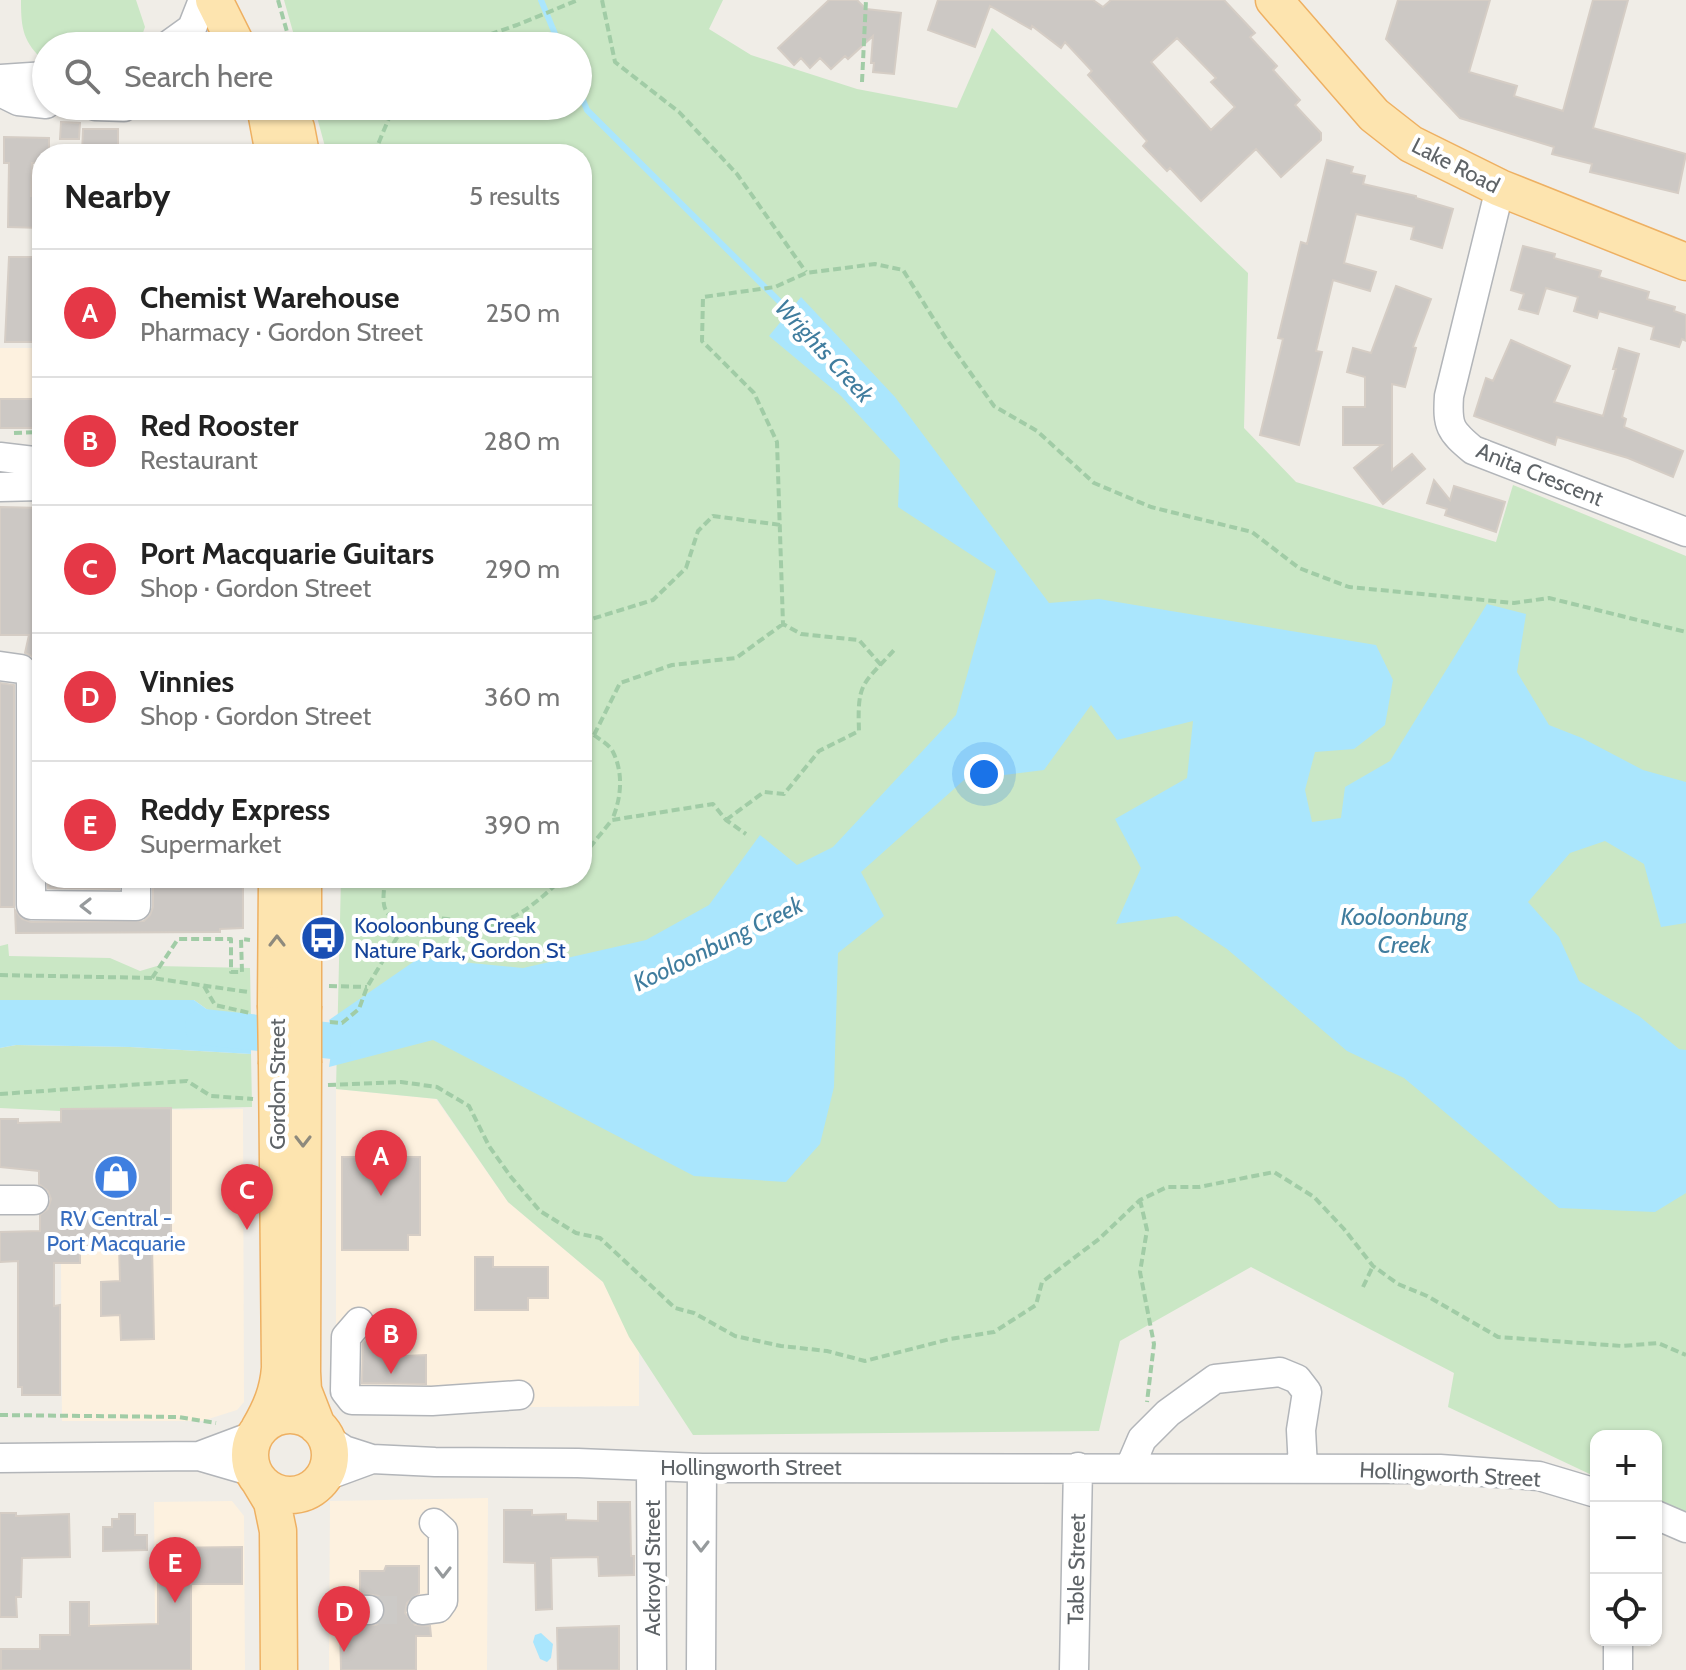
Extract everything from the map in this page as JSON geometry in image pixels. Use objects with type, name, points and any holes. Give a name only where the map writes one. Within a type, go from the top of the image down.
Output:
[{"type":"main road","points":[[214,0],[230,32]]},
{"type":"main road","points":[[238,0],[253,32]]},
{"type":"main road","name":"Lake Road","points":[[1274,0],[1374,115],[1411,144],[1500,188],[1686,262]]},
{"type":"main road","points":[[268,120],[272,144]]},
{"type":"main road","points":[[292,120],[299,144]]},
{"type":"main road","name":"Gordon Street","points":[[278,888],[288,997],[302,1071],[303,1390],[322,1432]]},
{"type":"main road","name":"Gordon Street","points":[[288,997],[302,888]]},
{"type":"main road","name":"Gordon Street","points":[[246,1428],[272,1406],[278,1388],[302,1071]]},
{"type":"main road","points":[[279,1670],[278,1531],[272,1502],[257,1477],[246,1428],[287,1415],[301,1416],[322,1432],[330,1453],[304,1506],[301,1670]]},
{"type":"main road","points":[[257,1477],[275,1492],[287,1495],[304,1492],[318,1482]]},
{"type":"street","points":[[186,32],[192,28],[203,0]]},
{"type":"street","points":[[0,79],[32,77]]},
{"type":"street","points":[[0,92],[18,101],[32,102]]},
{"type":"street","name":"Anita Crescent","points":[[1500,188],[1449,396],[1447,416],[1452,432],[1473,450],[1686,532]]},
{"type":"street","points":[[2,445],[32,458]]},
{"type":"street","points":[[0,487],[32,486]]},
{"type":"street","points":[[21,673],[31,683],[31,905],[136,906],[136,888]]},
{"type":"street","points":[[0,1200],[34,1200]]},
{"type":"street","points":[[359,1322],[346,1337],[345,1391],[352,1400],[444,1400],[496,1394],[519,1395]]},
{"type":"street","points":[[1130,1467],[1142,1439],[1168,1413],[1215,1379],[1280,1372],[1297,1379],[1307,1392],[1301,1430],[1303,1468]]},
{"type":"street","points":[[199,1456],[246,1428]]},
{"type":"street","name":"Hollingworth Street","points":[[322,1432],[344,1450],[372,1459],[702,1468],[1440,1469],[1515,1473],[1556,1480],[1590,1491]]},
{"type":"street","points":[[0,1458],[199,1456],[257,1477]]},
{"type":"street","name":"Hollingworth Street","points":[[318,1482],[372,1459]]},
{"type":"street","name":"Ackroyd Street","points":[[651,1466],[652,1670]]},
{"type":"street","name":"Table Street","points":[[1074,1670],[1078,1467]]},
{"type":"street","points":[[701,1670],[702,1468]]},
{"type":"street","points":[[1662,1518],[1686,1528]]},
{"type":"street","points":[[422,1610],[438,1608],[443,1601],[443,1531],[434,1523]]},
{"type":"street","points":[[337,1609],[369,1610]]},
{"type":"street","points":[[1618,1646],[1618,1670]]},
{"type":"path","points":[[278,0],[287,32]]},
{"type":"path","points":[[497,32],[577,0]]},
{"type":"path","points":[[602,0],[615,62],[689,122],[737,174],[806,273]]},
{"type":"path","points":[[862,82],[866,0]]},
{"type":"path","points":[[378,144],[388,120]]},
{"type":"path","points":[[783,624],[777,442],[754,393],[702,341],[703,297],[775,287],[806,273],[875,264],[903,270],[994,406],[1037,431],[1094,483],[1151,507],[1252,532],[1299,568],[1349,587],[1514,603],[1549,598],[1686,632]]},
{"type":"path","points":[[2,445],[32,435]]},
{"type":"path","points":[[592,619],[653,600],[686,568],[698,531],[713,516],[781,525]]},
{"type":"path","points":[[783,624],[801,634],[859,640],[881,665]]},
{"type":"path","points":[[592,845],[612,820],[620,801],[620,774],[612,749],[594,735],[620,683],[672,665],[736,658],[783,624]]},
{"type":"path","points":[[726,820],[764,792],[784,794],[819,751],[859,731],[858,706],[862,683],[894,650]]},
{"type":"path","points":[[612,820],[713,804],[726,820],[746,834]]},
{"type":"path","points":[[384,888],[383,904],[388,917],[404,926]]},
{"type":"path","points":[[359,1009],[367,987],[404,926],[427,919],[448,919],[471,926],[498,923],[527,910],[552,888]]},
{"type":"path","points":[[152,978],[178,939],[231,939],[231,972],[242,972],[241,939],[251,940]]},
{"type":"path","points":[[0,975],[152,978],[288,997],[367,987]]},
{"type":"path","points":[[302,1071],[437,1087],[469,1106],[489,1146],[540,1211],[576,1233],[600,1238],[675,1308],[694,1313],[735,1336],[781,1346],[827,1351],[865,1361],[950,1339],[994,1332],[1036,1305],[1042,1282],[1101,1237],[1140,1200],[1167,1187],[1199,1187],[1274,1172],[1314,1197],[1373,1266],[1398,1284],[1427,1296],[1498,1337],[1622,1346],[1658,1343],[1686,1355]]},
{"type":"path","points":[[0,1094],[187,1081],[211,1096],[254,1099]]},
{"type":"path","points":[[1140,1200],[1147,1230],[1140,1272],[1154,1344],[1142,1439]]},
{"type":"path","points":[[1363,1287],[1373,1266]]},
{"type":"path","points":[[0,1415],[200,1418],[212,1424],[246,1428]]},
{"type":"shaded area","points":[[0,348],[32,348],[32,425],[0,425]]},
{"type":"shaded area","points":[[336,1089],[436,1099],[508,1202],[603,1282],[639,1352],[639,1406],[346,1409],[336,1400]]},
{"type":"shaded area","points":[[243,1109],[244,1402],[237,1410],[202,1421],[62,1421],[60,1111]]},
{"type":"shaded area","points":[[488,1498],[487,1670],[329,1670],[330,1501]]},
{"type":"shaded area","points":[[232,1501],[244,1516],[245,1670],[91,1670],[90,1624],[155,1623],[154,1502]]},
{"type":"green space","points":[[21,0],[136,0],[145,27],[143,32],[32,32],[32,48],[22,19]]},
{"type":"green space","points":[[284,0],[723,0],[709,29],[751,55],[857,89],[957,108],[992,28],[1248,273],[1244,428],[1296,482],[1496,542],[1513,485],[1686,556],[1686,1520],[1662,1508],[1662,1430],[1590,1430],[1590,1474],[1448,1407],[1454,1373],[1251,1267],[1120,1341],[1099,1431],[693,1435],[629,1337],[603,1282],[508,1202],[437,1099],[336,1089],[341,888],[592,888],[592,144],[324,144],[318,120],[592,120],[592,32],[293,32]]},
{"type":"green space","points":[[8,944],[9,956],[110,958],[140,971],[157,966],[250,968],[251,1019],[219,1018],[194,1000],[0,1000],[0,946]]},
{"type":"green space","points":[[16,1045],[251,1054],[252,1107],[60,1111],[0,1108],[0,1048]]},
{"type":"water","name":"Kooloonbung Creek","points":[[801,297],[895,397],[1049,603],[1099,599],[1376,645],[1393,680],[1385,725],[1354,749],[1315,752],[1305,790],[1312,822],[1341,818],[1345,787],[1390,761],[1487,604],[1526,614],[1517,672],[1549,725],[1582,738],[1643,770],[1686,782],[1686,923],[1661,927],[1644,864],[1605,841],[1570,853],[1528,902],[1559,937],[1579,981],[1639,1016],[1679,1049],[1686,1050],[1686,1193],[1655,1212],[1559,1208],[1404,1078],[1347,1051],[1227,949],[1177,916],[1116,924],[1141,868],[1115,819],[1187,778],[1193,721],[1117,740],[1091,705],[1044,770],[964,780],[861,872],[884,916],[838,953],[834,1087],[820,1144],[786,1182],[694,1176],[433,1040],[329,1067],[333,1041],[329,1020],[419,958],[523,968],[646,940],[709,905],[760,835],[797,865],[833,847],[956,715],[996,571],[898,507],[900,460],[841,396],[769,336]]},
{"type":"water","points":[[0,1000],[194,1000],[219,1018],[251,1019],[251,1054],[130,1047],[16,1045],[0,1048]]},
{"type":"water","points":[[541,1633],[553,1644],[551,1658],[547,1662],[540,1659],[533,1642],[535,1635]]},
{"type":"building","points":[[829,0],[857,0],[866,9],[901,13],[894,74],[873,72],[873,36],[848,59],[845,56],[831,69],[820,58],[810,68],[801,58],[794,65],[778,48]]},
{"type":"building","points":[[938,0],[1093,0],[1103,7],[1111,0],[1224,0],[1255,33],[1250,37],[1277,66],[1273,70],[1300,100],[1295,105],[1321,133],[1321,140],[1281,177],[1256,149],[1201,201],[1170,168],[1167,171],[1143,146],[1147,141],[1088,75],[1092,71],[1065,42],[1061,48],[1032,26],[1031,29],[990,6],[975,47],[928,30]],"holes":[[[1177,38],[1216,78],[1211,82],[1235,107],[1211,130],[1151,62]]]},
{"type":"building","points":[[1398,0],[1490,0],[1469,72],[1517,86],[1514,96],[1563,111],[1593,0],[1628,0],[1593,128],[1686,154],[1678,193],[1590,172],[1592,164],[1552,154],[1554,147],[1460,118],[1386,39]]},
{"type":"building","points":[[61,122],[80,123],[79,139],[60,139]]},
{"type":"building","points":[[83,129],[118,129],[118,144],[82,144]]},
{"type":"building","points":[[4,137],[49,138],[49,144],[32,144],[32,228],[8,227],[9,163],[4,163]]},
{"type":"building","points":[[1327,160],[1353,167],[1351,173],[1365,176],[1363,184],[1416,196],[1453,209],[1442,248],[1411,239],[1414,227],[1356,214],[1344,263],[1376,272],[1370,291],[1333,280],[1316,351],[1322,352],[1299,445],[1260,435],[1283,339],[1278,338],[1301,242],[1307,244]]},
{"type":"building","points":[[1523,246],[1601,271],[1599,277],[1649,292],[1647,299],[1675,307],[1674,311],[1686,315],[1686,341],[1682,339],[1679,347],[1651,339],[1654,327],[1599,311],[1597,318],[1574,311],[1578,297],[1546,288],[1538,314],[1519,309],[1524,294],[1511,290]]},
{"type":"building","points":[[9,257],[32,257],[32,342],[5,342]]},
{"type":"building","points":[[1396,286],[1431,299],[1413,347],[1416,348],[1405,387],[1392,384],[1392,470],[1412,454],[1425,469],[1383,504],[1354,468],[1382,445],[1343,445],[1343,407],[1365,407],[1365,377],[1347,372],[1353,348],[1371,353]]},
{"type":"building","points":[[1511,340],[1570,366],[1554,402],[1603,416],[1619,348],[1639,354],[1622,417],[1626,419],[1624,427],[1683,451],[1673,477],[1628,458],[1557,437],[1555,445],[1474,416],[1486,378],[1493,381]]},
{"type":"building","points":[[0,399],[32,399],[32,428],[0,428]]},
{"type":"building","points":[[1434,480],[1450,500],[1454,486],[1505,502],[1496,532],[1445,515],[1447,509],[1427,503]]},
{"type":"building","points":[[0,507],[32,508],[32,656],[25,653],[29,635],[0,635]]},
{"type":"building","points":[[0,683],[14,685],[14,907],[0,907]]},
{"type":"building","points":[[153,888],[243,888],[243,928],[220,929],[220,932],[16,933],[15,910],[22,919],[31,922],[144,921],[153,907]]},
{"type":"building","points":[[171,1108],[171,1245],[152,1245],[154,1339],[121,1340],[120,1315],[101,1316],[101,1282],[120,1281],[119,1245],[80,1245],[80,1263],[54,1263],[54,1306],[60,1305],[60,1395],[22,1395],[22,1387],[18,1387],[18,1261],[0,1262],[0,1232],[40,1231],[40,1215],[48,1209],[51,1199],[48,1191],[39,1184],[39,1171],[0,1167],[0,1119],[18,1119],[18,1123],[61,1122],[61,1109]]},
{"type":"building","points":[[342,1157],[420,1157],[420,1235],[408,1235],[408,1250],[342,1250]]},
{"type":"building","points":[[475,1257],[493,1257],[493,1267],[548,1267],[548,1298],[528,1298],[528,1310],[475,1310]]},
{"type":"building","points":[[403,1339],[403,1356],[426,1355],[426,1384],[362,1383],[363,1343],[366,1340]]},
{"type":"building","points":[[598,1502],[630,1502],[634,1575],[599,1576],[598,1557],[551,1558],[552,1609],[536,1610],[535,1563],[504,1562],[504,1510],[532,1510],[532,1515],[566,1514],[566,1520],[598,1521]]},
{"type":"building","points":[[0,1513],[16,1513],[16,1516],[69,1514],[70,1557],[22,1558],[21,1597],[16,1597],[17,1617],[0,1617]]},
{"type":"building","points":[[119,1514],[135,1514],[135,1535],[147,1535],[147,1550],[103,1551],[103,1527],[112,1527],[112,1519],[119,1519]]},
{"type":"building","points":[[242,1547],[242,1584],[191,1584],[191,1670],[1,1670],[1,1649],[40,1649],[40,1635],[70,1635],[70,1602],[89,1602],[89,1626],[158,1624],[158,1548]]},
{"type":"building","points":[[386,1566],[419,1566],[419,1593],[407,1603],[405,1613],[415,1625],[430,1626],[431,1636],[416,1636],[416,1670],[341,1670],[340,1626],[376,1625],[383,1620],[386,1611],[379,1596],[360,1593],[360,1571],[384,1571]]},
{"type":"building","points":[[619,1626],[619,1670],[558,1670],[557,1628]]},
{"type":"waterway","name":"Wrights Creek","points":[[541,0],[554,32]]},
{"type":"waterway","name":"Wrights Creek","points":[[592,115],[794,316]]},
{"type":"waterway","points":[[203,1027],[333,1041]]},
{"type":"tunnel","points":[[369,1610],[422,1610]]},
{"type":"place","name":"Kooloonbung Creek Nature Park, Gordon St","points":[[323,938]]},
{"type":"place","name":"RV Central - Port Macquarie","points":[[116,1177]]},
{"type":"place","name":"Chemist Warehouse","points":[[381,1196]]},
{"type":"place","name":"Port Macquarie Guitars","points":[[247,1230]]},
{"type":"place","name":"Red Rooster","points":[[391,1374]]},
{"type":"place","name":"Reddy Express","points":[[175,1603]]},
{"type":"place","name":"Vinnies","points":[[344,1652]]}]
